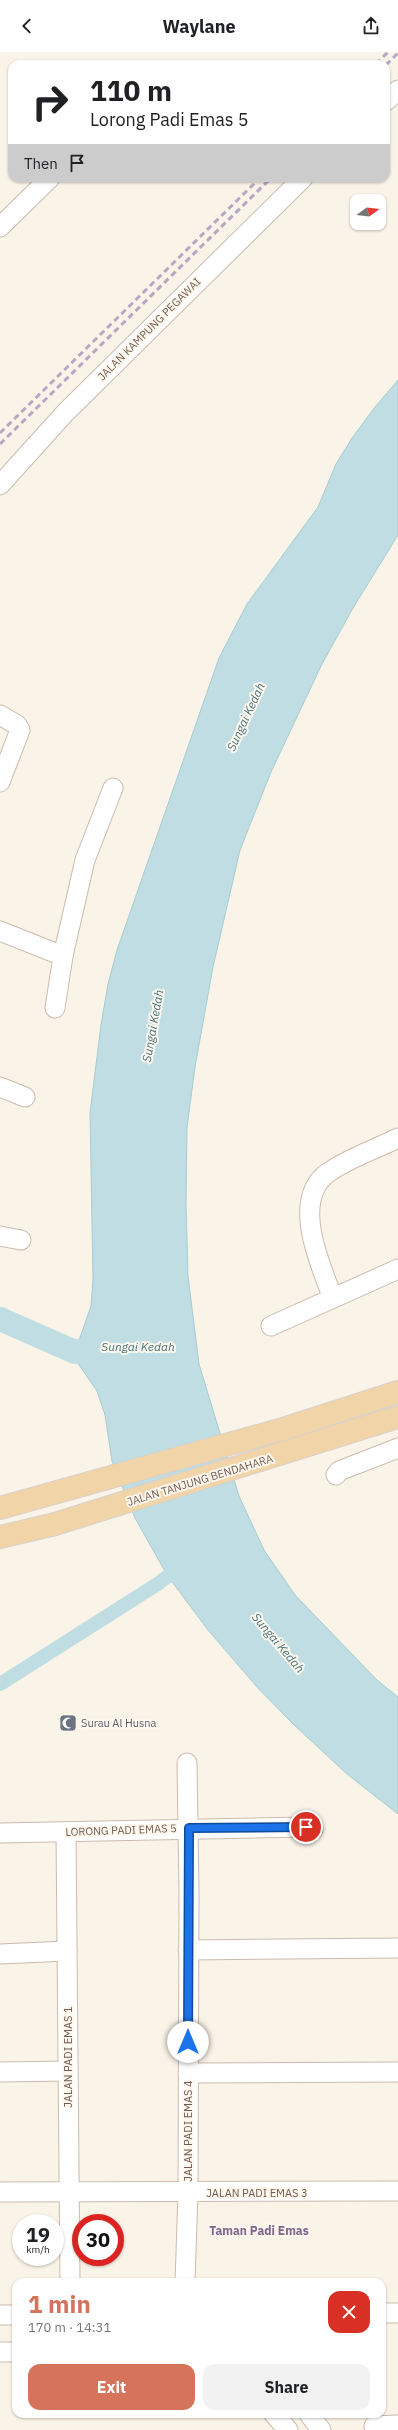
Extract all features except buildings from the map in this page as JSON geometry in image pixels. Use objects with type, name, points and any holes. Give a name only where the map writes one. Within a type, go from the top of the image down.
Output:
[{"type":"main road","points":[[0,1508],[284,1428],[398,1392]]},
{"type":"main road","name":"JALAN TANJUNG BENDAHARA","points":[[0,1537],[55,1524],[398,1417]]},
{"type":"street","points":[[390,97],[398,90]]},
{"type":"street","points":[[0,227],[46,182]]},
{"type":"street","name":"JALAN KAMPUNG PEGAWAI","points":[[0,485],[65,413],[299,182]]},
{"type":"street","points":[[0,715],[17,725],[20,730],[0,782]]},
{"type":"street","points":[[55,1008],[63,956],[85,860],[113,788]]},
{"type":"street","points":[[0,931],[63,956]]},
{"type":"street","points":[[0,1087],[25,1097]]},
{"type":"street","points":[[333,1298],[316,1253],[311,1234],[312,1194],[319,1181],[329,1172],[398,1138]]},
{"type":"street","points":[[0,1236],[21,1240]]},
{"type":"street","points":[[271,1326],[398,1269]]},
{"type":"street","points":[[336,1475],[339,1472],[398,1448]]},
{"type":"street","name":"JALAN PADI EMAS 4","points":[[185,2278],[188,2193],[189,1828],[187,1763]]},
{"type":"street","name":"LORONG PADI EMAS 5","points":[[0,1834],[189,1828],[306,1827],[313,1829]]},
{"type":"street","name":"JALAN PADI EMAS 1","points":[[66,1832],[70,2278]]},
{"type":"street","points":[[188,1950],[398,1948]]},
{"type":"street","points":[[0,1954],[67,1951]]},
{"type":"street","points":[[0,2072],[68,2071]]},
{"type":"street","points":[[188,2073],[398,2072]]},
{"type":"street","name":"JALAN PADI EMAS 3","points":[[0,2192],[188,2193],[398,2191]]},
{"type":"street","points":[[386,2313],[398,2313]]},
{"type":"street","points":[[0,2315],[12,2315]]},
{"type":"street","points":[[0,2352],[12,2352]]},
{"type":"street","points":[[278,2418],[288,2430]]},
{"type":"street","points":[[312,2418],[321,2430]]},
{"type":"street","points":[[374,2426],[398,2425]]},
{"type":"water","name":"Sungai Kedah","points":[[398,380],[398,535],[353,608],[322,664],[271,772],[240,850],[213,967],[195,1067],[187,1127],[186,1203],[188,1276],[199,1364],[239,1496],[264,1550],[295,1595],[377,1680],[398,1697],[398,1814],[347,1774],[292,1723],[257,1687],[208,1630],[167,1575],[135,1518],[112,1461],[105,1415],[97,1391],[77,1362],[75,1352],[91,1306],[93,1279],[90,1113],[101,1025],[108,984],[117,950],[219,658],[247,604],[318,507],[336,464],[352,438],[375,407]]},
{"type":"waterway","points":[[0,1319],[75,1352],[105,1344]]},
{"type":"waterway","points":[[0,1684],[159,1583],[182,1565]]},
{"type":"railway","points":[[380,60],[388,52]]},
{"type":"railway","points":[[390,61],[398,53]]},
{"type":"railway","points":[[0,433],[256,182]]},
{"type":"railway","points":[[0,444],[267,182]]},
{"type":"place","name":"Surau Al Husna","points":[[68,1723]]},
{"type":"district","name":"Taman Padi Emas","points":[[259,2231]]},
{"type":"route","points":[[188,2042],[189,1828],[306,1827]]}]
